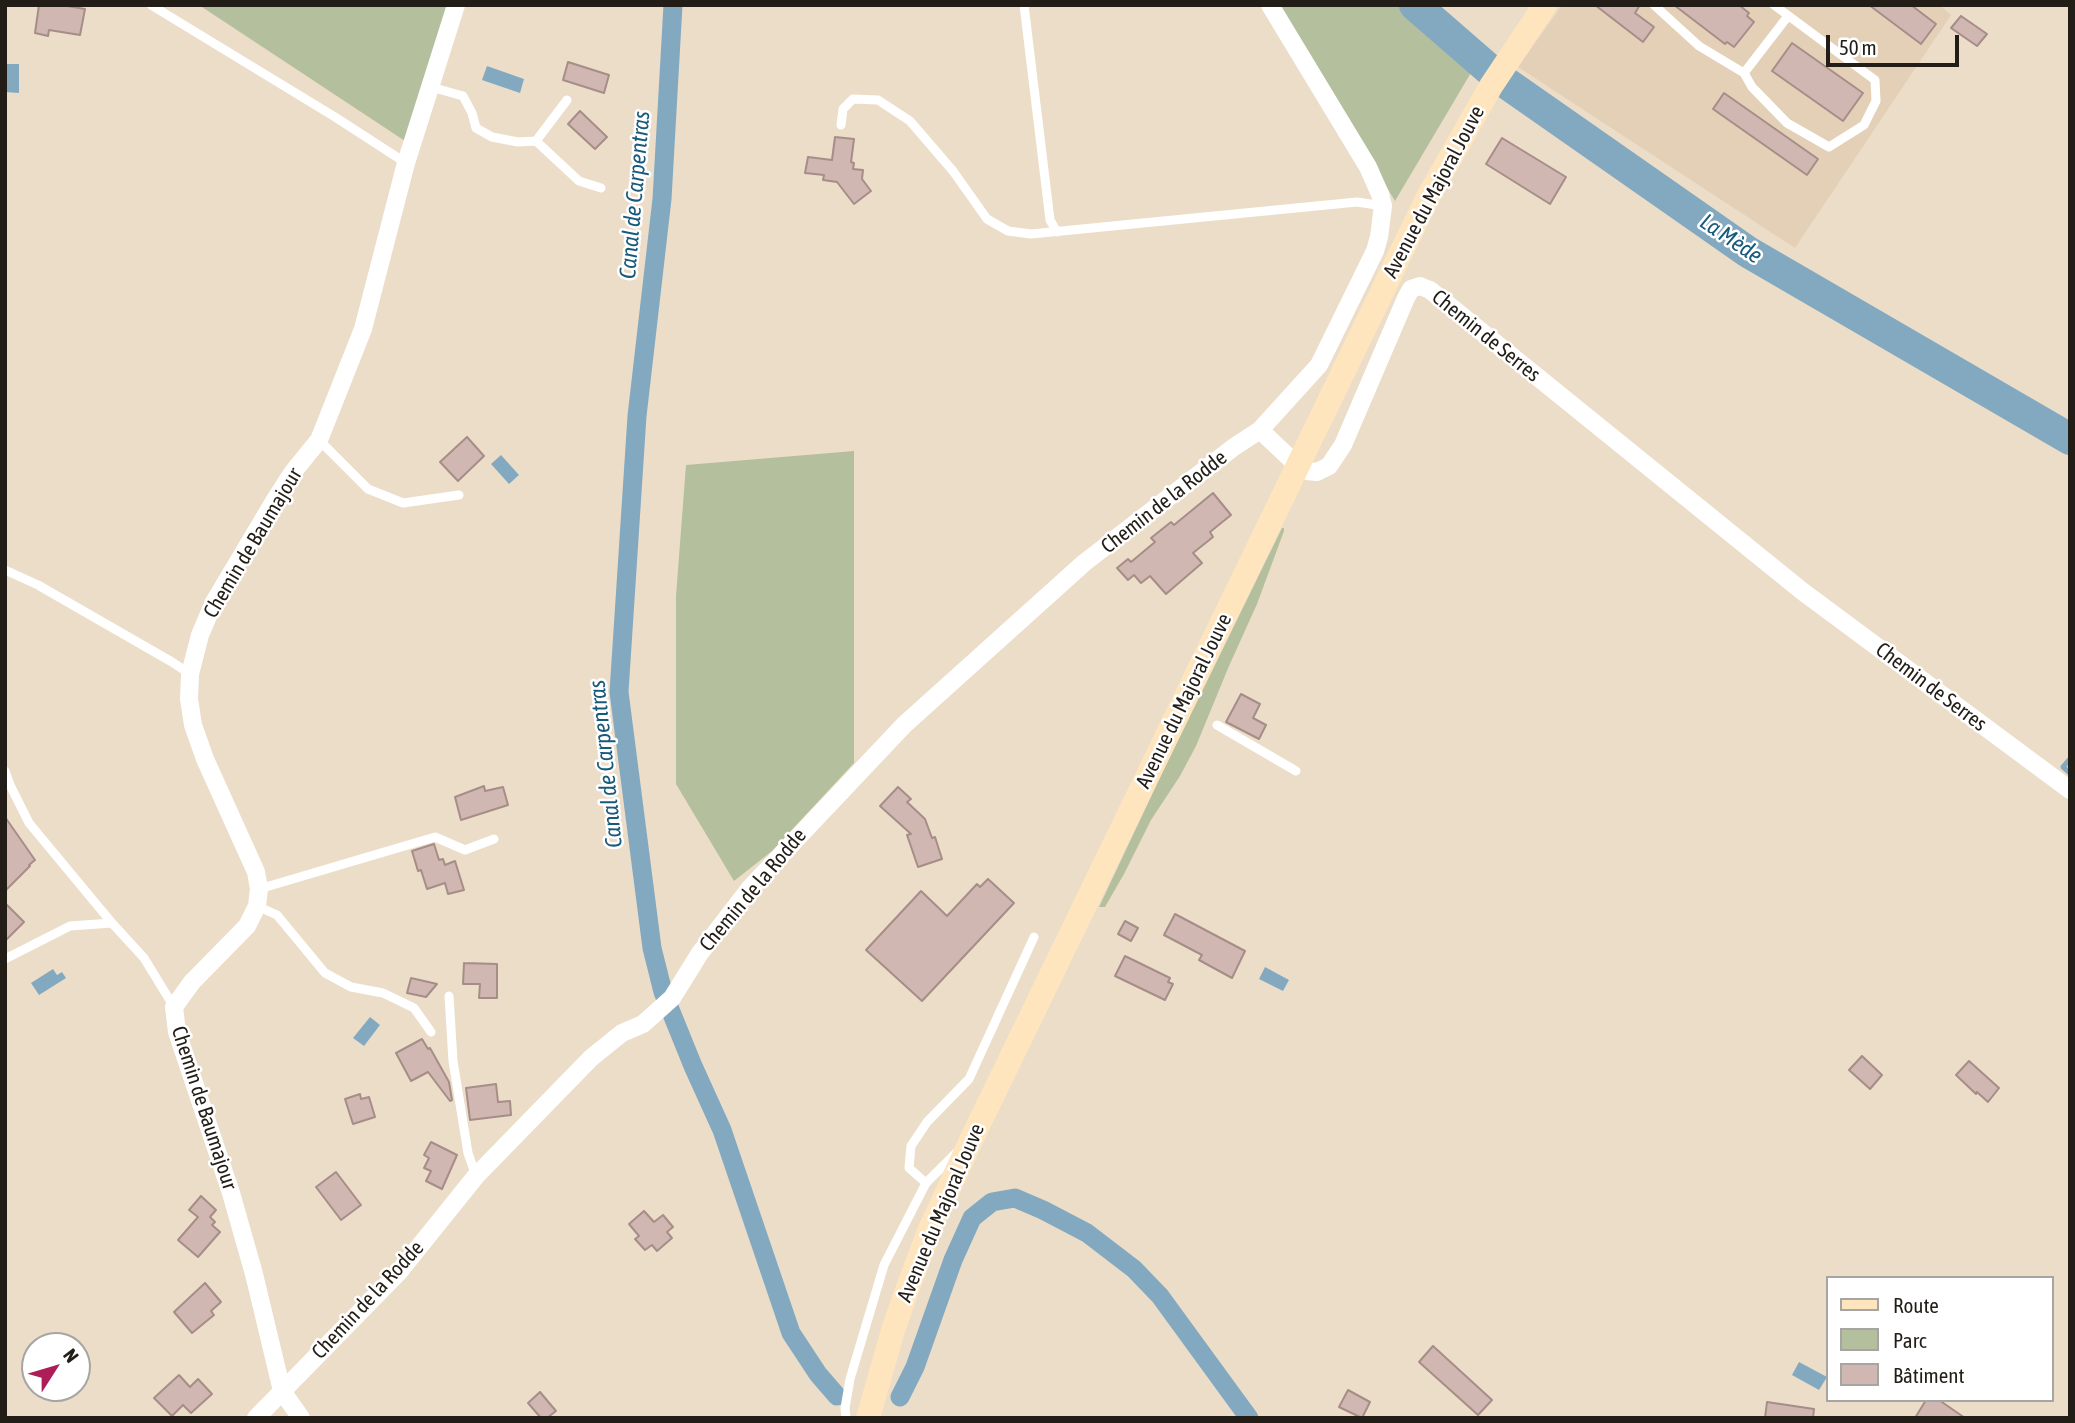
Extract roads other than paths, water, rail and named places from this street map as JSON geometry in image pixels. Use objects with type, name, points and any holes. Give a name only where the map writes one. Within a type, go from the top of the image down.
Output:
[{"type":"main road","name":"Avenue du Majoral Jouve","points":[[868,1418],[910,1282],[930,1229],[974,1134],[1428,197],[1491,86],[1545,5]]},
{"type":"street","name":"Chemin de Baumajour","points":[[301,1418],[282,1391],[254,1273],[231,1193],[177,1032],[174,1007],[192,982],[247,926],[258,897],[256,872],[193,726],[189,699],[190,674],[200,635],[214,602],[280,492],[319,440],[363,329],[406,163],[456,5]]},
{"type":"street","points":[[1270,5],[1368,167],[1383,206],[1376,251],[1319,365],[1261,430],[1298,466]]},
{"type":"street","name":"Chemin de Serres","points":[[1298,466],[1317,472],[1329,466],[1343,445],[1411,289],[1420,286],[1430,290],[1802,591],[2070,790]]},
{"type":"street","name":"Chemin de la Rodde","points":[[256,1418],[398,1273],[476,1176],[591,1058],[622,1033],[643,1024],[672,998],[700,953],[750,888],[904,725],[1084,563],[1234,447],[1261,430]]},
{"type":"lane","points":[[151,5],[406,163]]},
{"type":"lane","points":[[1024,5],[1050,220],[1057,232]]},
{"type":"lane","points":[[1654,5],[1699,46],[1744,73],[1752,87],[1787,123],[1829,147],[1864,125],[1876,101],[1875,80],[1774,5]]},
{"type":"lane","points":[[1744,73],[1788,16]]},
{"type":"lane","points":[[430,87],[463,96],[476,128],[492,137],[518,142],[536,141],[579,181],[601,188]]},
{"type":"lane","points":[[841,125],[843,108],[853,99],[878,100],[910,121],[953,171],[987,219],[1008,231],[1031,234],[1057,232],[1357,202],[1383,206]]},
{"type":"lane","points":[[536,141],[567,100]]},
{"type":"lane","points":[[319,440],[368,489],[403,503],[458,495]]},
{"type":"lane","points":[[5,570],[38,585],[190,674]]},
{"type":"lane","points":[[1217,726],[1296,771]]},
{"type":"lane","points":[[5,771],[29,823],[144,958],[174,1007]]},
{"type":"lane","points":[[431,1032],[414,1008],[383,993],[351,987],[325,973],[277,915],[258,897],[435,837],[465,850],[494,839]]},
{"type":"lane","points":[[5,959],[70,926],[112,923]]},
{"type":"lane","points":[[926,1183],[909,1168],[911,1146],[927,1122],[969,1079],[1034,937]]},
{"type":"lane","points":[[449,996],[453,1061],[468,1153],[476,1176]]},
{"type":"lane","points":[[846,1418],[850,1379],[884,1265],[926,1183],[974,1134]]},
{"type":"water","points":[[5,64],[19,64],[19,93],[5,92]]},
{"type":"water","points":[[487,66],[524,79],[520,93],[482,80]]},
{"type":"water","points":[[501,455],[519,475],[509,484],[491,464]]},
{"type":"water","points":[[1265,967],[1289,980],[1283,991],[1259,979]]},
{"type":"water","points":[[53,969],[57,975],[62,972],[66,978],[39,995],[31,983]]},
{"type":"water","points":[[370,1017],[380,1025],[364,1046],[353,1038]]},
{"type":"water","points":[[1799,1362],[1826,1379],[1819,1390],[1792,1375]]},
{"type":"waterway","name":"Canal de Carpentras","points":[[673,5],[662,199],[637,416],[619,692],[652,948],[663,992],[722,1130],[791,1333],[818,1374],[837,1396]]},
{"type":"waterway","name":"La Mède","points":[[1415,5],[1499,78],[1748,252],[2070,439]]},
{"type":"waterway","points":[[2070,759],[2063,767],[2070,773]]},
{"type":"waterway","name":"Canal de Carpentras","points":[[900,1397],[915,1367],[953,1260],[972,1218],[992,1202],[1015,1198],[1087,1233],[1134,1269],[1160,1296],[1249,1418]]}]
